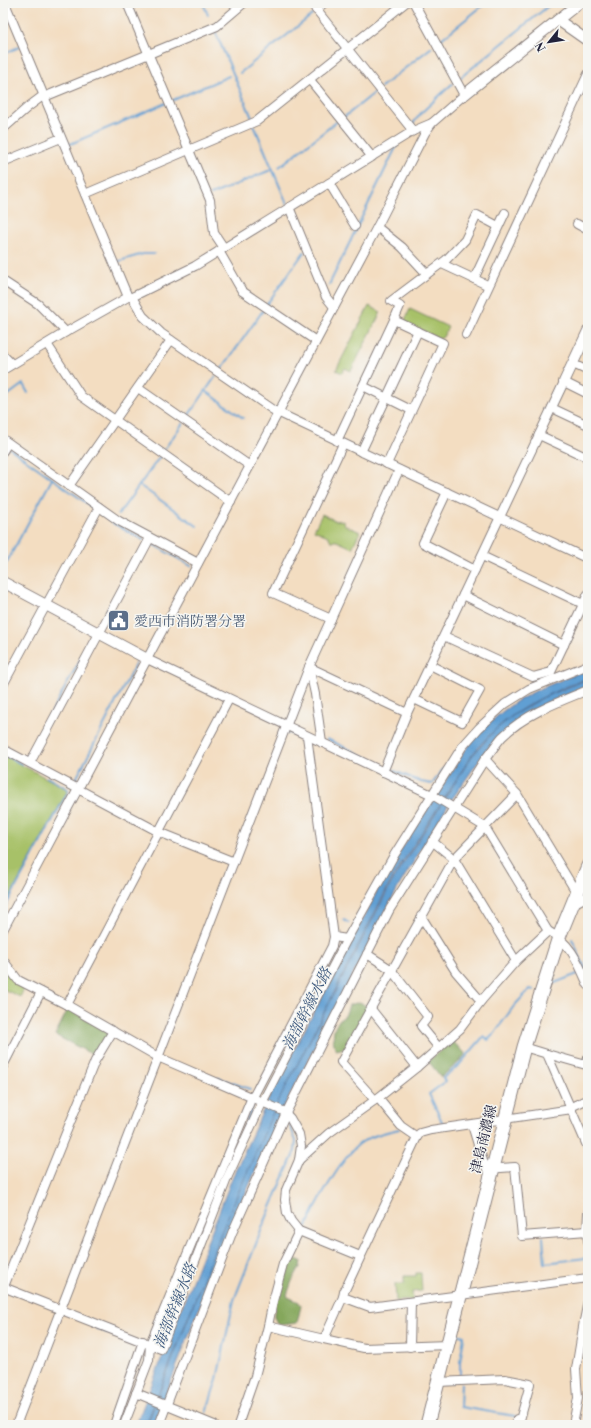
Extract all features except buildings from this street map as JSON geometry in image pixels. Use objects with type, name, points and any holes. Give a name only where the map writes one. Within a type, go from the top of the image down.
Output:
[{"type":"main road","name":"津島南濃線","points":[[427,1425],[504,1120],[554,934],[571,905],[582,894],[588,866]]},
{"type":"street","points":[[5,3],[61,138],[130,297],[143,316],[161,333],[273,410],[588,559]]},
{"type":"street","points":[[127,3],[210,200],[214,233],[242,291],[316,342]]},
{"type":"street","points":[[3,129],[28,107],[44,96],[217,26],[244,3]]},
{"type":"street","points":[[324,3],[313,6],[413,131]]},
{"type":"street","points":[[85,194],[257,121],[405,3]]},
{"type":"street","points":[[414,3],[464,95]]},
{"type":"street","points":[[3,930],[377,227],[425,133],[432,123],[464,95],[579,3]]},
{"type":"street","points":[[558,20],[588,41]]},
{"type":"street","points":[[466,335],[588,74]]},
{"type":"street","points":[[310,80],[372,157]]},
{"type":"street","points":[[3,370],[66,332],[130,297],[195,266],[413,131],[432,123]]},
{"type":"street","points":[[3,162],[61,138]]},
{"type":"street","points":[[329,183],[355,226]]},
{"type":"street","points":[[289,207],[326,297],[334,307]]},
{"type":"street","points":[[474,279],[505,213]]},
{"type":"street","points":[[331,619],[273,593],[340,442],[363,386],[400,306],[391,301],[442,264],[464,240],[478,215],[498,226]]},
{"type":"street","points":[[577,224],[588,230]]},
{"type":"street","points":[[377,227],[402,247],[427,274]]},
{"type":"street","points":[[442,264],[485,284]]},
{"type":"street","points":[[3,281],[38,304],[66,332]]},
{"type":"street","points":[[387,464],[443,343],[394,320]]},
{"type":"street","points":[[361,452],[418,331]]},
{"type":"street","points":[[383,772],[407,713],[588,331]]},
{"type":"street","points":[[69,486],[171,340]]},
{"type":"street","points":[[47,344],[81,396],[231,502]]},
{"type":"street","points":[[3,355],[12,364]]},
{"type":"street","points":[[573,364],[588,371]]},
{"type":"street","points":[[564,382],[588,394]]},
{"type":"street","points":[[363,386],[411,410]]},
{"type":"street","points":[[138,388],[250,466]]},
{"type":"street","points":[[552,408],[588,425]]},
{"type":"street","points":[[539,435],[588,458]]},
{"type":"street","points":[[3,451],[5,441],[119,521],[198,563]]},
{"type":"street","points":[[16,1425],[309,667],[399,470]]},
{"type":"street","points":[[447,492],[423,544],[475,570]]},
{"type":"street","points":[[3,685],[99,508]]},
{"type":"street","points":[[30,763],[150,538]]},
{"type":"street","points":[[482,556],[583,604]]},
{"type":"street","points":[[3,582],[147,659],[433,796],[485,827],[554,934],[574,955],[588,985]]},
{"type":"street","points":[[112,1031],[95,1061],[3,1288],[147,1342],[161,1349],[228,1176],[347,939],[392,857],[433,796],[462,747],[496,711],[552,675],[564,644],[588,594]]},
{"type":"street","points":[[463,595],[564,644]]},
{"type":"street","points":[[444,636],[533,677],[552,675],[588,665]]},
{"type":"street","points":[[414,699],[462,722],[480,690],[430,665]]},
{"type":"street","points":[[309,667],[407,713]]},
{"type":"street","points":[[309,667],[315,694],[322,743]]},
{"type":"street","points":[[159,1425],[232,1232],[285,1112],[390,909],[452,806],[485,759],[503,737],[524,720],[556,702],[588,690]]},
{"type":"street","points":[[67,1005],[228,699]]},
{"type":"street","points":[[114,1425],[147,1342],[253,1097],[332,946],[334,937],[307,736]]},
{"type":"street","points":[[3,749],[159,832],[234,862]]},
{"type":"street","points":[[485,759],[517,794],[582,894]]},
{"type":"street","points":[[417,1137],[402,1126],[341,1062],[454,858],[517,794]]},
{"type":"street","points":[[432,841],[454,858],[516,961]]},
{"type":"street","points":[[421,916],[456,972],[481,1001]]},
{"type":"street","points":[[299,1160],[329,1133],[377,1099],[439,1048],[460,1029],[481,1001],[516,961],[554,934]]},
{"type":"street","points":[[334,937],[347,939]]},
{"type":"street","points":[[367,954],[392,971],[428,1017],[421,1026],[439,1048]]},
{"type":"street","points":[[3,960],[18,980],[67,1005],[158,1057],[265,1102],[285,1112],[299,1134],[301,1146],[299,1160],[286,1190],[285,1200],[287,1213],[291,1221],[299,1231],[360,1256]]},
{"type":"street","points":[[3,1066],[41,992]]},
{"type":"street","points":[[370,1009],[417,1067]]},
{"type":"street","points":[[524,1046],[547,1054],[587,1063]]},
{"type":"street","points":[[547,1054],[588,1148]]},
{"type":"street","points":[[324,1339],[360,1256],[417,1137],[420,1134],[431,1130],[504,1120],[571,1108],[588,1099]]},
{"type":"street","points":[[472,1124],[483,1162],[487,1169],[492,1170],[515,1167],[522,1236],[587,1231]]},
{"type":"street","points":[[588,1213],[588,1241]]},
{"type":"street","points":[[238,1425],[255,1376],[283,1264],[299,1231]]},
{"type":"street","points":[[343,1297],[370,1307],[588,1278]]},
{"type":"street","points":[[573,1425],[578,1398],[576,1368],[588,1301]]},
{"type":"street","points":[[410,1347],[411,1302]]},
{"type":"street","points":[[584,1321],[588,1330]]},
{"type":"street","points":[[268,1326],[364,1348],[448,1345]]},
{"type":"street","points":[[124,1425],[138,1394],[149,1360],[147,1342]]},
{"type":"street","points":[[438,1382],[505,1379],[530,1384],[520,1420],[517,1419],[516,1425]]},
{"type":"street","points":[[138,1394],[214,1425]]},
{"type":"green space","points":[[369,306],[381,312],[351,371],[345,368],[342,373],[336,370]]},
{"type":"green space","points":[[410,309],[448,327],[443,337],[440,339],[404,322]]},
{"type":"green space","points":[[322,514],[336,521],[339,520],[344,522],[345,525],[360,532],[352,548],[337,541],[331,541],[328,536],[314,530]]},
{"type":"green space","points":[[3,755],[67,789],[67,792],[3,909]]},
{"type":"green space","points":[[3,965],[12,979],[25,987],[20,997],[3,989]]},
{"type":"green space","points":[[360,1002],[368,1009],[346,1048],[336,1050],[333,1040],[334,1029],[339,1020],[345,1016],[349,1005]]},
{"type":"green space","points":[[68,1009],[106,1030],[108,1034],[95,1056],[55,1035]]},
{"type":"green space","points":[[452,1041],[466,1054],[458,1063],[441,1077],[428,1061]]},
{"type":"green space","points":[[291,1257],[301,1261],[300,1267],[292,1281],[287,1295],[288,1297],[299,1302],[301,1306],[297,1323],[281,1325],[277,1323],[274,1317],[274,1311],[280,1287]]},
{"type":"green space","points":[[416,1273],[421,1273],[422,1291],[412,1292],[413,1300],[396,1301],[395,1284],[404,1284],[404,1276],[416,1276]]},
{"type":"water","points":[[588,669],[588,678],[554,692],[524,708],[510,717],[484,740],[472,755],[393,877],[276,1106],[223,1228],[146,1425],[136,1425],[232,1178],[267,1102],[387,872],[465,750],[487,725],[517,701],[537,690]]},
{"type":"water","points":[[588,679],[588,686],[546,704],[500,736],[486,751],[450,802],[399,886],[283,1109],[229,1231],[154,1425],[147,1425],[223,1228],[276,1106],[394,878],[472,756],[495,730],[515,714],[544,697]]},
{"type":"waterway","points":[[203,3],[208,15]]},
{"type":"waterway","points":[[440,40],[486,3]]},
{"type":"waterway","points":[[461,77],[552,3]]},
{"type":"waterway","points":[[240,73],[312,15]]},
{"type":"waterway","points":[[215,31],[252,118]]},
{"type":"waterway","points":[[3,54],[19,47]]},
{"type":"waterway","points":[[381,87],[432,47]]},
{"type":"waterway","points":[[171,101],[229,76]]},
{"type":"waterway","points":[[412,125],[421,113],[452,84]]},
{"type":"waterway","points":[[343,118],[377,91],[376,89]]},
{"type":"waterway","points":[[68,145],[166,103]]},
{"type":"waterway","points":[[279,167],[339,120]]},
{"type":"waterway","points":[[254,125],[287,204]]},
{"type":"waterway","points":[[329,285],[397,145]]},
{"type":"waterway","points":[[211,195],[273,169]]},
{"type":"waterway","points":[[267,304],[304,252]]},
{"type":"waterway","points":[[116,262],[143,254],[154,254]]},
{"type":"waterway","points":[[221,370],[264,309]]},
{"type":"waterway","points":[[186,419],[216,376]]},
{"type":"waterway","points":[[3,399],[23,384],[28,393]]},
{"type":"waterway","points":[[206,391],[243,418]]},
{"type":"waterway","points":[[163,451],[183,423]]},
{"type":"waterway","points":[[8,447],[95,509]]},
{"type":"waterway","points":[[118,515],[161,455]]},
{"type":"waterway","points":[[3,569],[52,479]]},
{"type":"waterway","points":[[139,485],[197,526]]},
{"type":"waterway","points":[[99,513],[113,523],[144,540]]},
{"type":"waterway","points":[[152,544],[191,566]]},
{"type":"waterway","points":[[96,627],[97,628],[115,596]]},
{"type":"waterway","points":[[26,756],[28,756],[92,638]]},
{"type":"waterway","points":[[75,781],[136,663]]},
{"type":"waterway","points":[[287,734],[287,732],[298,737],[303,747]]},
{"type":"waterway","points":[[327,739],[382,765]]},
{"type":"waterway","points":[[3,754],[22,764]]},
{"type":"waterway","points":[[392,770],[421,782],[432,784],[444,768]]},
{"type":"waterway","points":[[3,911],[68,792],[68,789],[47,777]]},
{"type":"waterway","points":[[344,920],[349,923]]},
{"type":"waterway","points":[[572,939],[585,968],[584,969]]},
{"type":"waterway","points":[[335,948],[337,942]]},
{"type":"waterway","name":"海部幹線水路","points":[[264,1086],[326,966]]},
{"type":"waterway","points":[[552,984],[580,973]]},
{"type":"waterway","points":[[443,1124],[429,1094],[445,1082],[443,1078],[459,1065],[484,1036],[488,1040],[493,1035],[514,1006],[530,989],[534,990]]},
{"type":"waterway","points":[[218,1078],[250,1089]]},
{"type":"waterway","points":[[241,1134],[253,1106]]},
{"type":"waterway","points":[[206,1413],[217,1379],[234,1300],[295,1151],[296,1141],[289,1123]]},
{"type":"waterway","points":[[305,1230],[330,1182],[354,1148],[371,1137],[399,1129]]},
{"type":"waterway","points":[[543,1237],[545,1263],[586,1258]]},
{"type":"waterway","name":"海部幹線水路","points":[[157,1341],[180,1282]]},
{"type":"waterway","points":[[96,1328],[137,1345]]},
{"type":"waterway","points":[[456,1334],[464,1336],[460,1362],[460,1376]]},
{"type":"waterway","points":[[461,1383],[460,1407],[515,1416]]},
{"type":"place","name":"愛西市消防署分署","points":[[118,621]]}]
